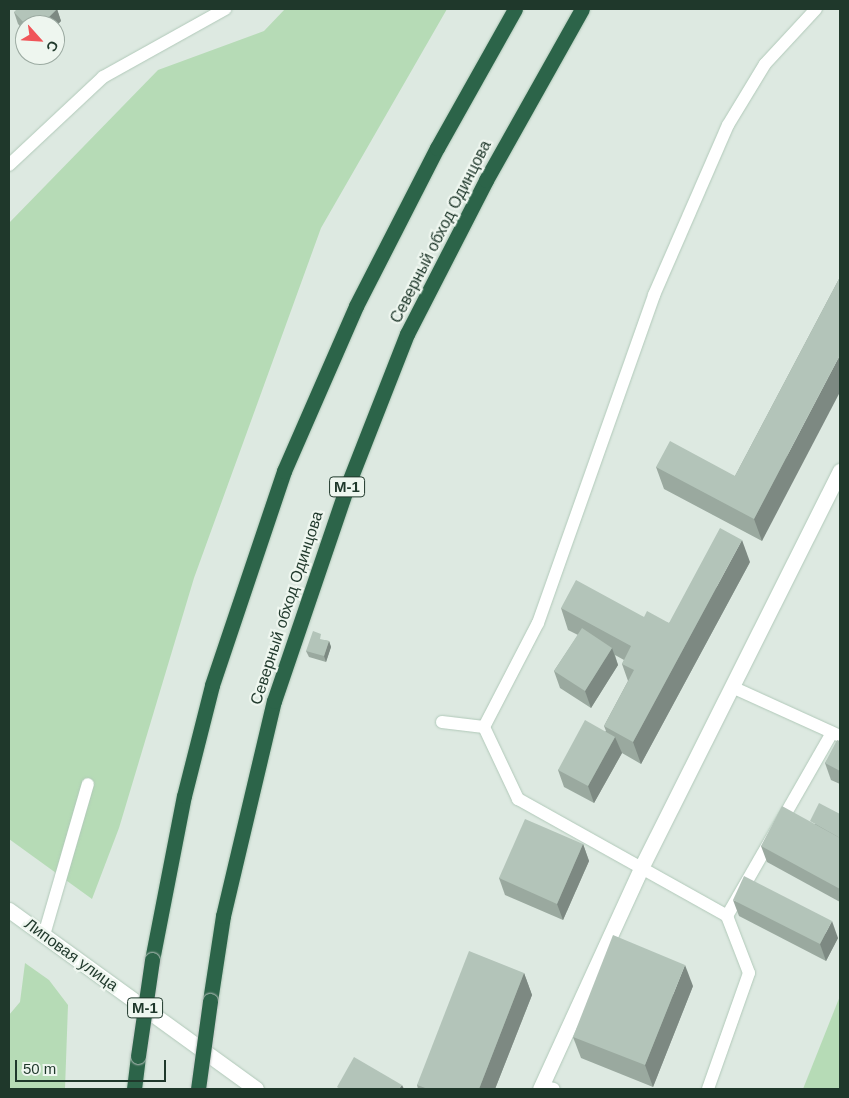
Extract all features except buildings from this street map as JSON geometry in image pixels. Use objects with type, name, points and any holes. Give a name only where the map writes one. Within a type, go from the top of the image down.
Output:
[{"type":"highway","name":"М-1","points":[[134,1089],[152,960],[184,796],[212,685],[284,471],[356,306],[437,148],[515,9]]},
{"type":"highway","name":"Северный обход Одинцова","points":[[198,1089],[223,916],[246,810],[274,701],[345,492],[407,334],[486,180],[557,49],[582,9]]},
{"type":"street","points":[[545,1088],[642,866],[840,471]]},
{"type":"street","name":"Липовая улица","points":[[9,910],[256,1089]]},
{"type":"lane","points":[[9,165],[103,78],[226,9]]},
{"type":"lane","points":[[484,727],[538,623],[654,295],[728,125],[765,64],[816,9]]},
{"type":"lane","points":[[727,916],[836,735],[732,687]]},
{"type":"lane","points":[[442,722],[484,727]]},
{"type":"lane","points":[[484,727],[518,799],[642,866],[727,916],[749,973],[708,1089]]},
{"type":"lane","points":[[44,935],[88,784]]},
{"type":"green space","points":[[285,9],[447,9],[321,228],[194,578],[119,828],[92,899],[9,839],[9,223],[158,70],[264,31]]},
{"type":"green space","points":[[25,963],[49,980],[68,1005],[65,1089],[9,1089],[9,1015],[20,1002]]},
{"type":"green space","points":[[840,996],[840,1089],[803,1089]]}]
